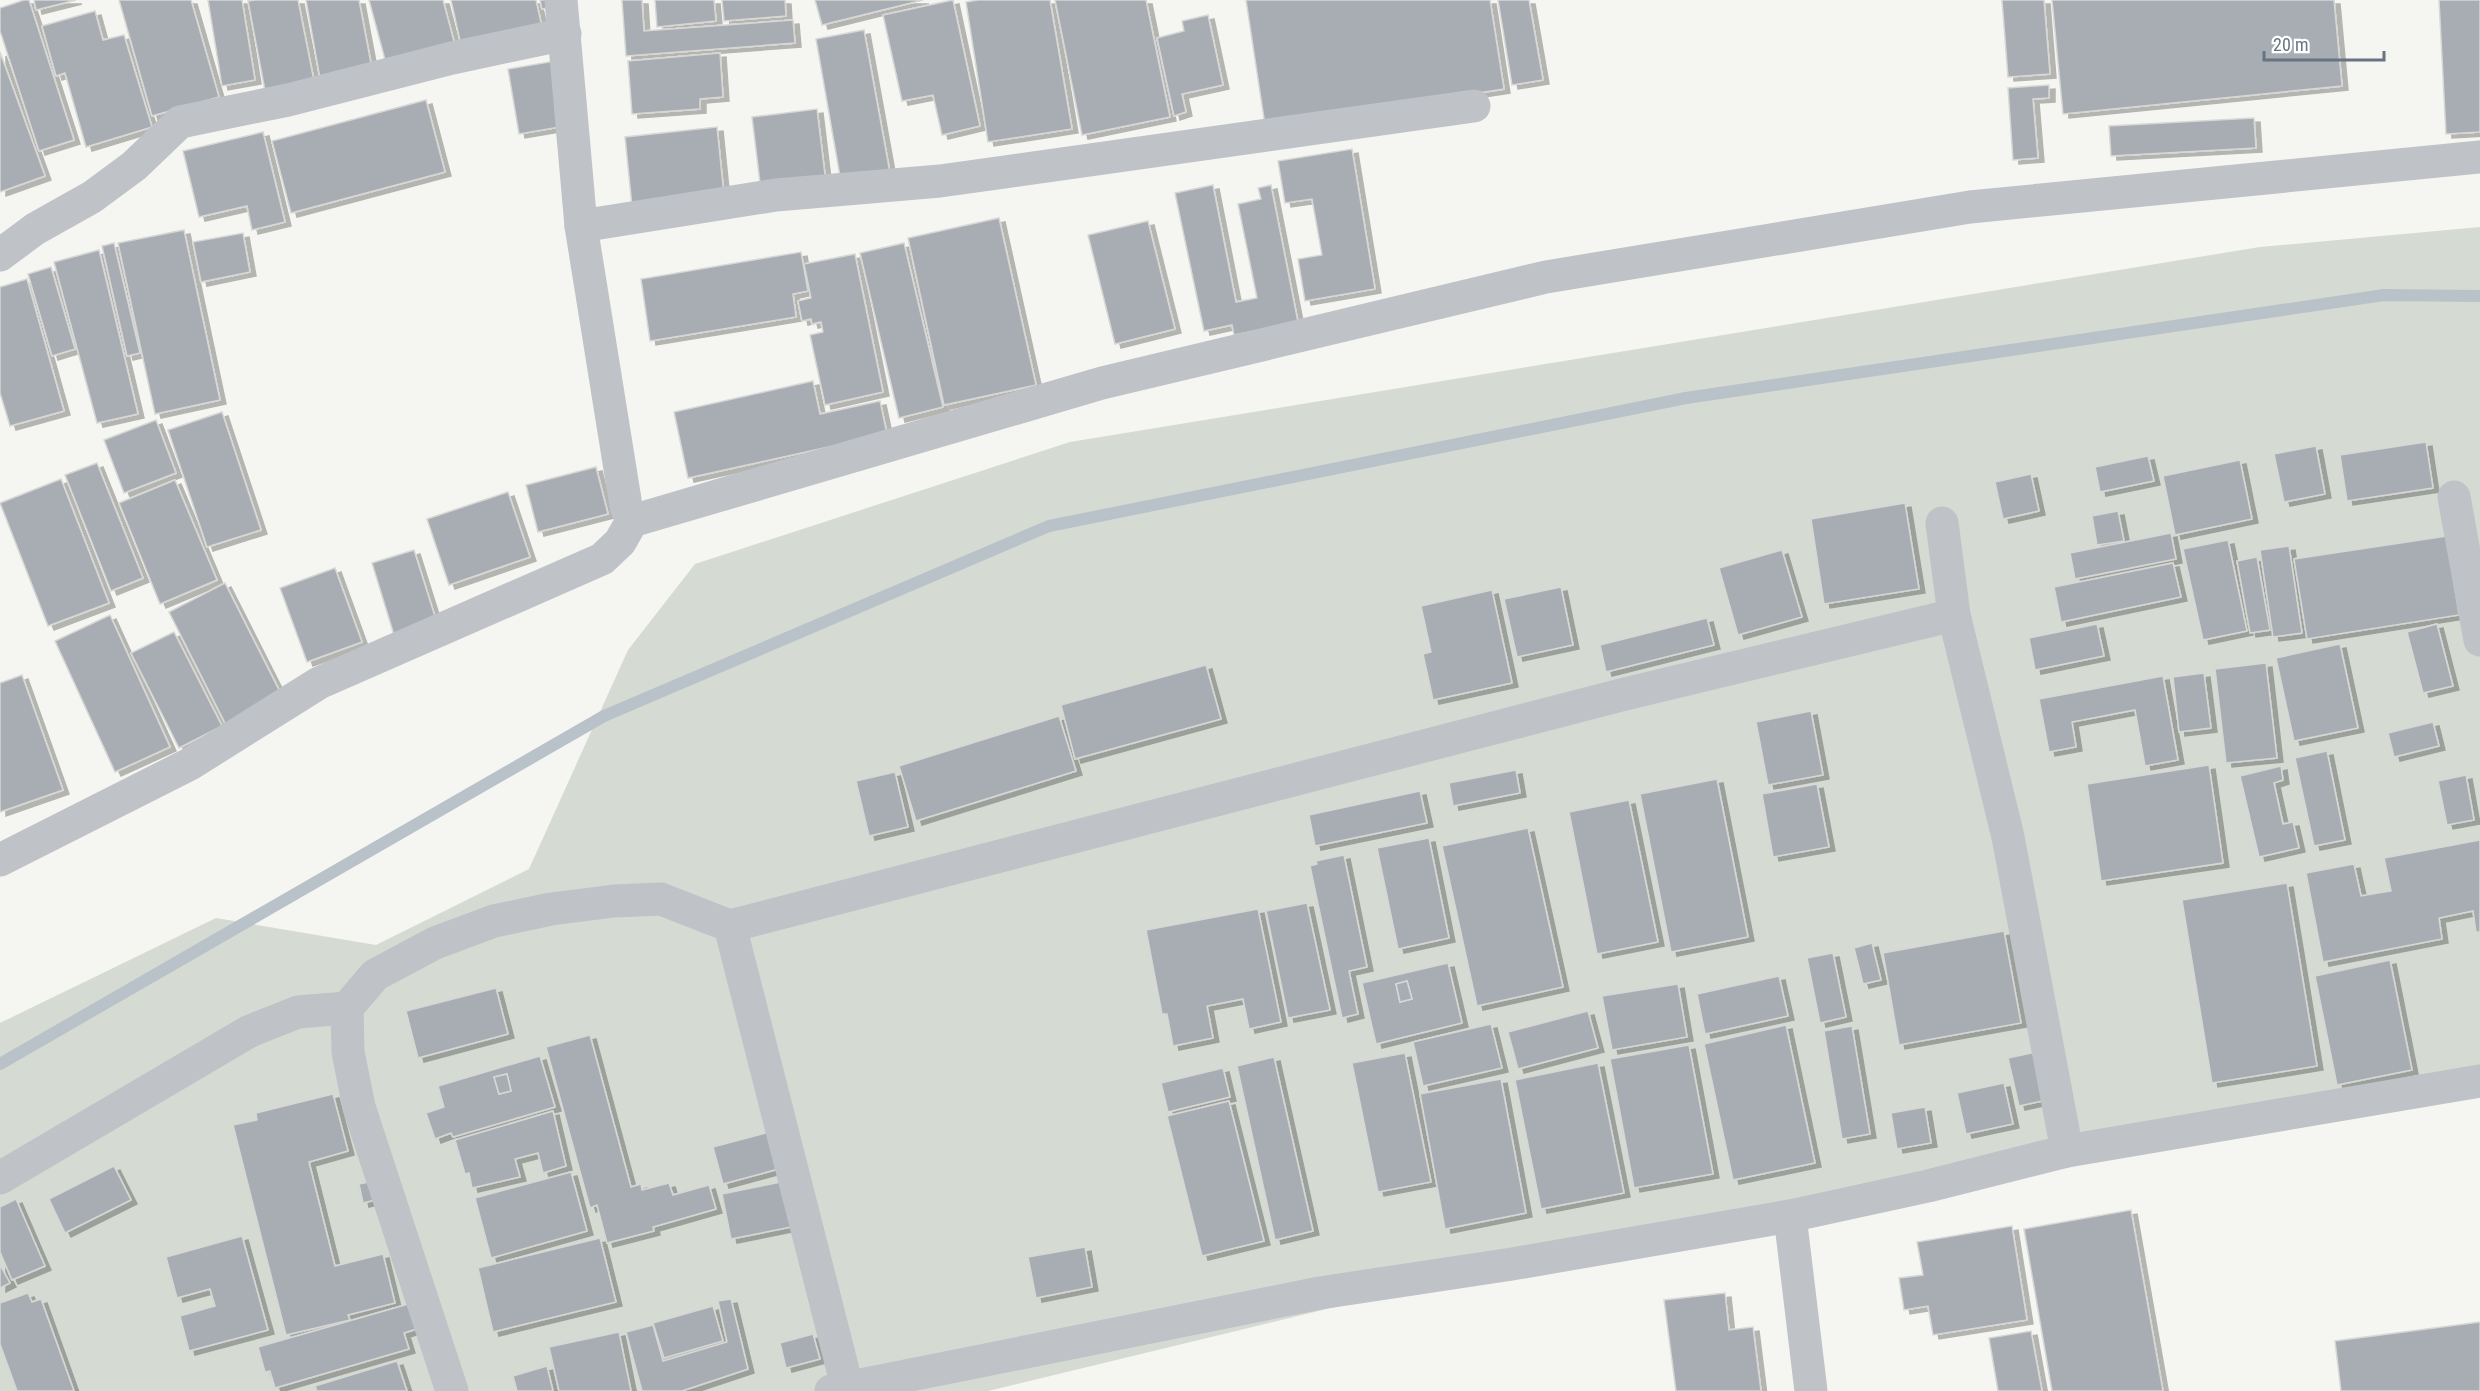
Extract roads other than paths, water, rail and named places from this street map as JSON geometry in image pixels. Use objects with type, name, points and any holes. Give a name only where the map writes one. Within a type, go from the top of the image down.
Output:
[{"type":"street","points":[[561,0],[581,226],[626,506],[632,521]]},
{"type":"street","points":[[0,255],[35,229],[92,197],[134,166],[180,122],[288,100],[452,58],[565,34]]},
{"type":"street","points":[[581,226],[776,195],[940,181],[1474,106]]},
{"type":"street","points":[[0,860],[190,764],[319,683],[602,559],[620,542],[632,521],[1102,383],[1546,278],[1970,207],[2480,157]]},
{"type":"street","points":[[2454,497],[2480,640]]},
{"type":"street","points":[[1942,524],[1954,615],[2008,837],[2067,1151]]},
{"type":"street","points":[[452,1391],[359,1107],[348,1052],[347,1008],[375,975],[435,943],[494,921],[603,902],[662,899],[730,926],[1609,698],[1954,615]]},
{"type":"street","points":[[730,926],[839,1389],[1320,1293],[1512,1264],[1790,1216],[1928,1186],[2067,1151],[2480,1081]]},
{"type":"street","points":[[0,1178],[250,1030],[298,1012],[347,1008]]},
{"type":"street","points":[[1790,1216],[1811,1391]]},
{"type":"waterway","points":[[0,1064],[604,716],[1049,526],[1686,398],[2384,295],[2480,296]]}]
